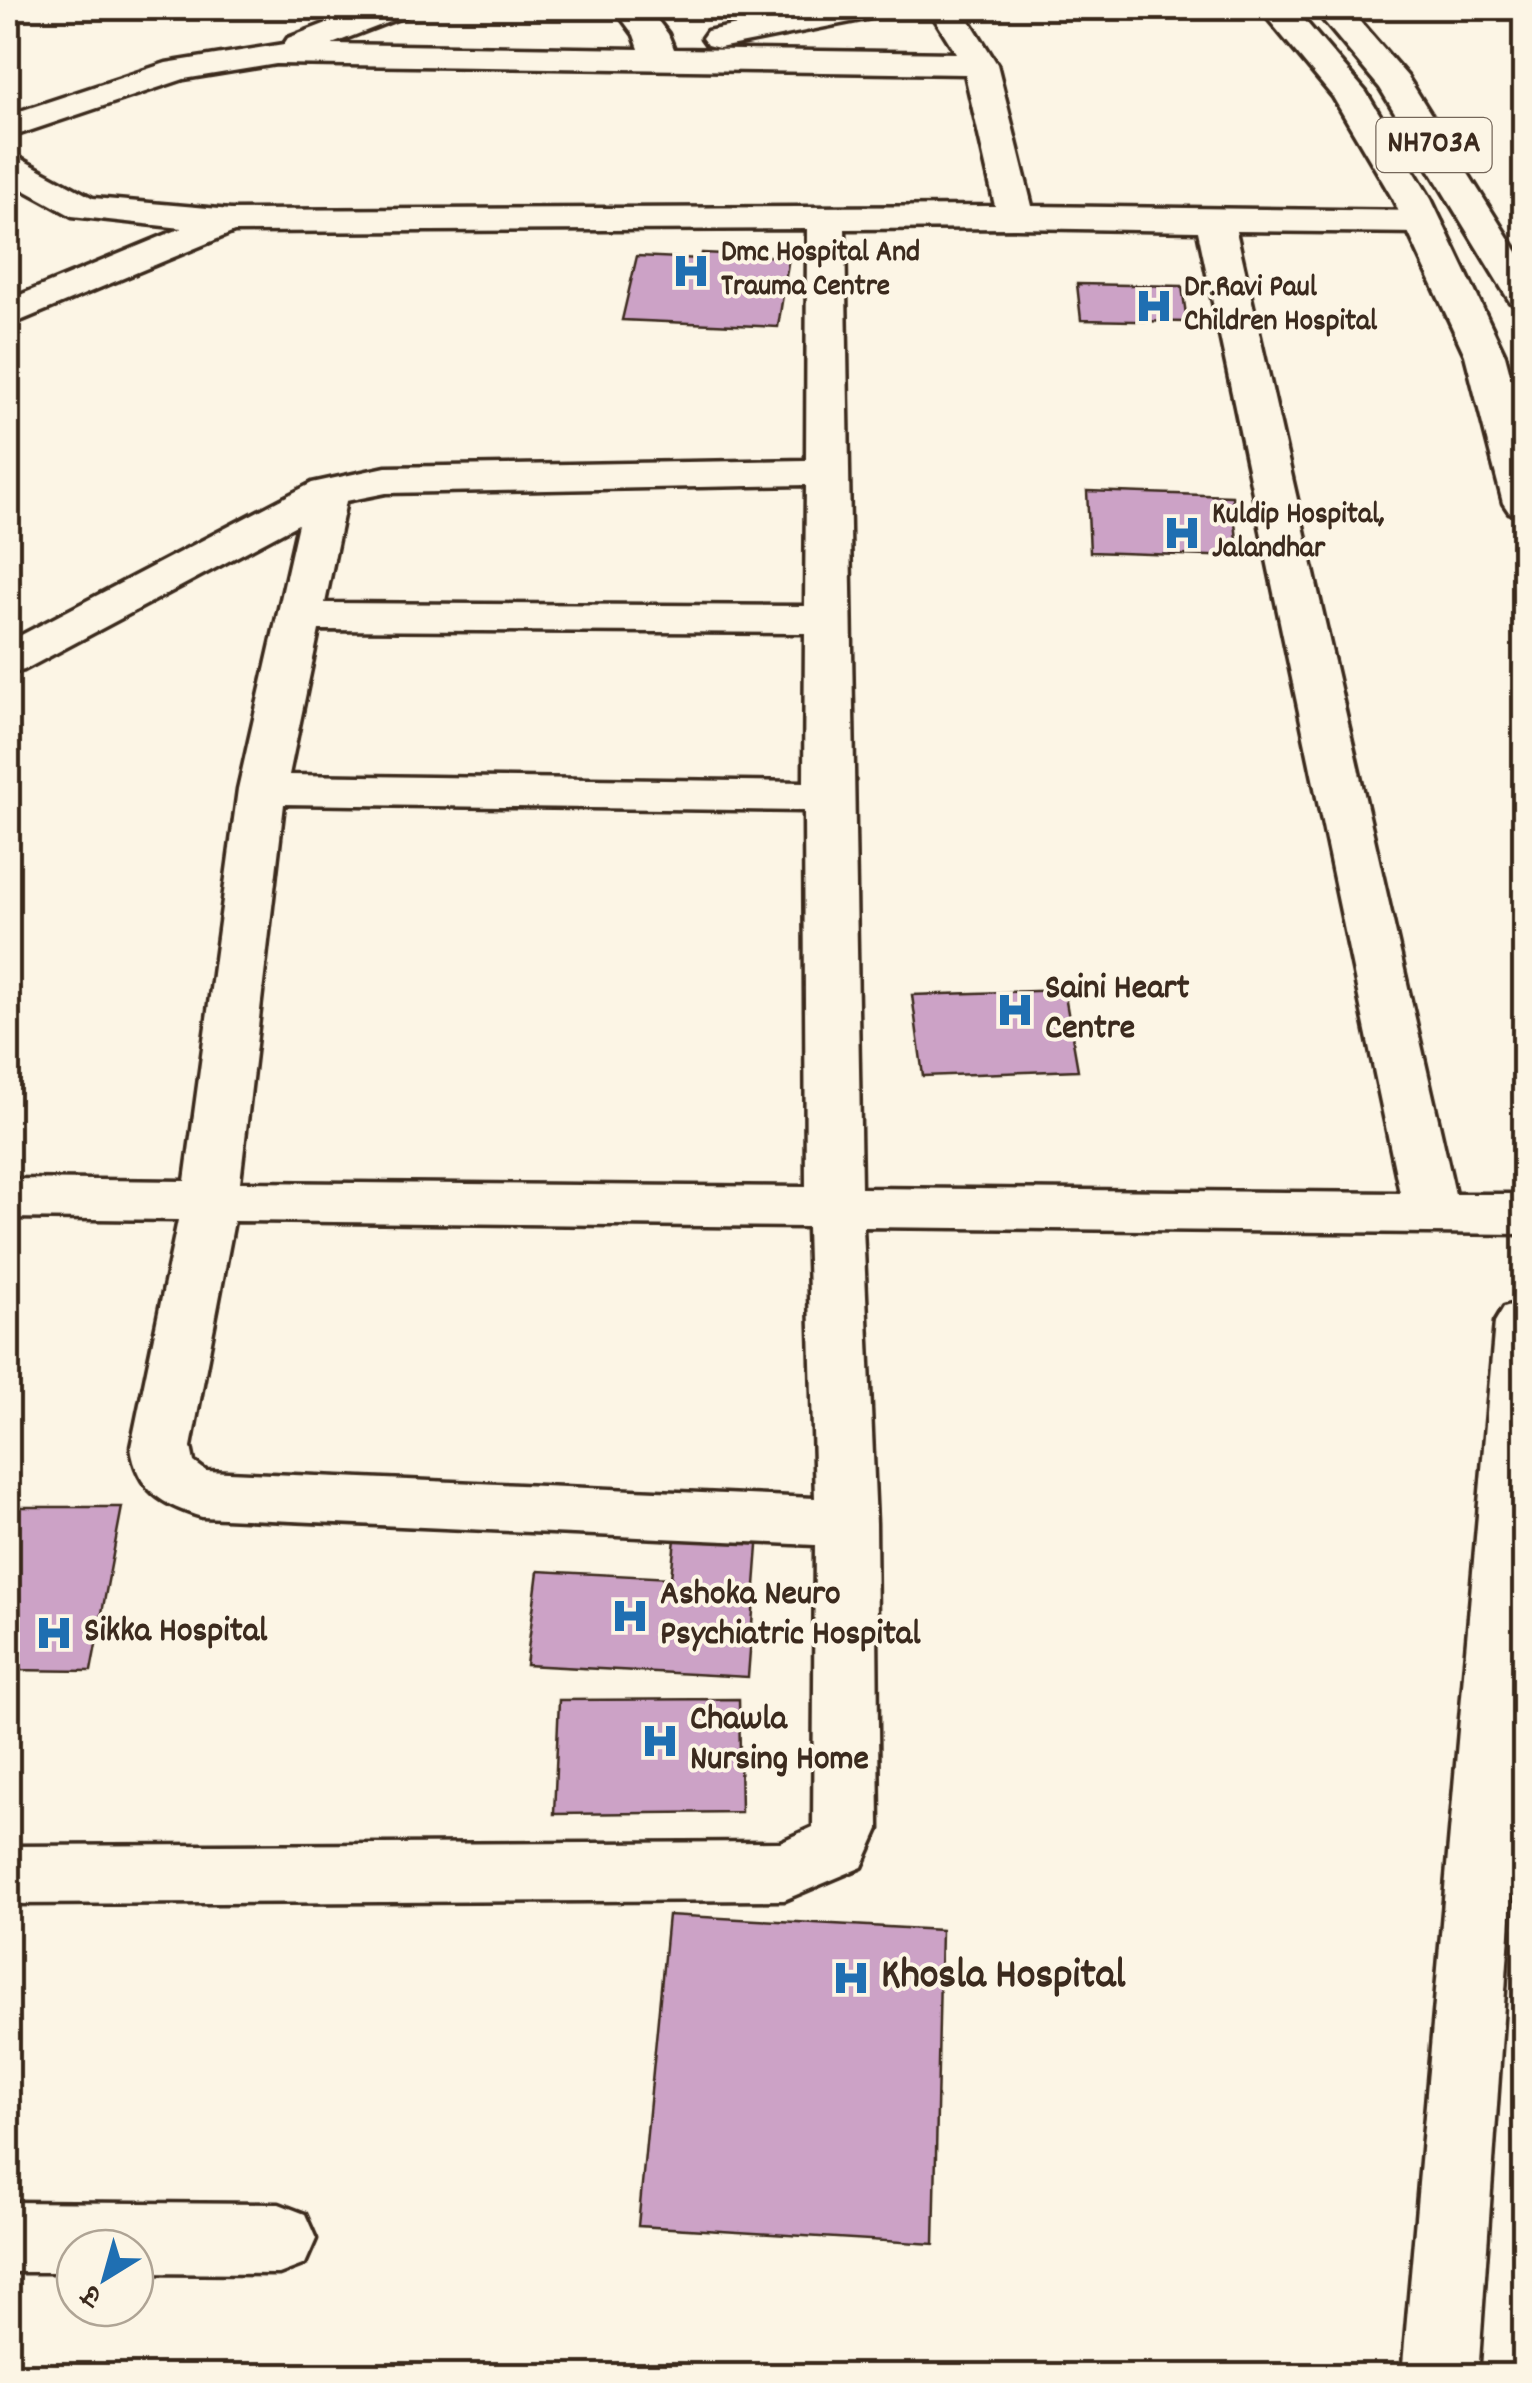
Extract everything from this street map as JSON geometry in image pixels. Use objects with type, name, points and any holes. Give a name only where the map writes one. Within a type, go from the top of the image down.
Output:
[{"type":"main road","points":[[276,54],[394,8]]},
{"type":"main road","points":[[630,8],[652,34],[659,55]]},
{"type":"main road","points":[[659,55],[871,8]]},
{"type":"main road","points":[[945,8],[980,64],[1016,217]]},
{"type":"main road","name":"NH703A","points":[[1276,8],[1348,92],[1423,222],[1485,355],[1524,503]]},
{"type":"main road","name":"NH703A","points":[[1330,8],[1395,83],[1524,294]]},
{"type":"main road","points":[[8,126],[178,70],[276,54],[659,55],[980,64]]},
{"type":"main road","points":[[8,167],[85,208],[230,221],[1016,217],[1423,222]]},
{"type":"main road","points":[[85,208],[118,268]]},
{"type":"main road","points":[[8,1875],[784,1871],[838,1847],[846,1830],[846,1523],[834,1207],[826,218]]},
{"type":"main road","points":[[1216,220],[1432,1213]]},
{"type":"main road","points":[[8,314],[230,221]]},
{"type":"main road","points":[[8,660],[327,492],[386,480],[828,472]]},
{"type":"main road","points":[[327,492],[262,788],[210,1201],[161,1447],[164,1468],[176,1485],[202,1494],[846,1523]]},
{"type":"main road","points":[[300,616],[827,620]]},
{"type":"main road","points":[[262,788],[828,797]]},
{"type":"main road","points":[[8,1199],[1524,1214]]},
{"type":"main road","points":[[1440,2376],[1524,1322]]},
{"type":"main road","points":[[8,2238],[278,2239]]},
{"type":"building","points":[[702,253],[789,257],[778,327],[622,320],[637,256],[701,259]]},
{"type":"building","points":[[1077,284],[1182,286],[1187,322],[1081,320]]},
{"type":"building","points":[[1087,491],[1232,496],[1239,557],[1090,552]]},
{"type":"building","points":[[1064,990],[1078,1070],[923,1076],[912,995]]},
{"type":"building","points":[[8,1507],[122,1507],[91,1671],[8,1670]]},
{"type":"building","points":[[676,1529],[759,1533],[748,1677],[526,1665],[538,1571],[671,1578]]},
{"type":"building","points":[[739,1699],[741,1812],[554,1814],[559,1700]]},
{"type":"building","points":[[668,1915],[941,1930],[934,2244],[638,2226]]},
{"type":"place","name":"Dmc Hospital And Trauma Centre","points":[[691,271]]},
{"type":"place","name":"Dr.Ravi Paul Children Hospital","points":[[1154,306]]},
{"type":"place","name":"Kuldip Hospital, Jalandhar","points":[[1182,533]]},
{"type":"place","name":"Saini Heart Centre","points":[[1015,1010]]},
{"type":"place","name":"Ashoka Neuro Psychiatric Hospital","points":[[630,1616]]},
{"type":"place","name":"Sikka Hospital","points":[[54,1633]]},
{"type":"place","name":"Chawla Nursing Home","points":[[660,1741]]},
{"type":"place","name":"Khosla Hospital","points":[[851,1978]]}]
